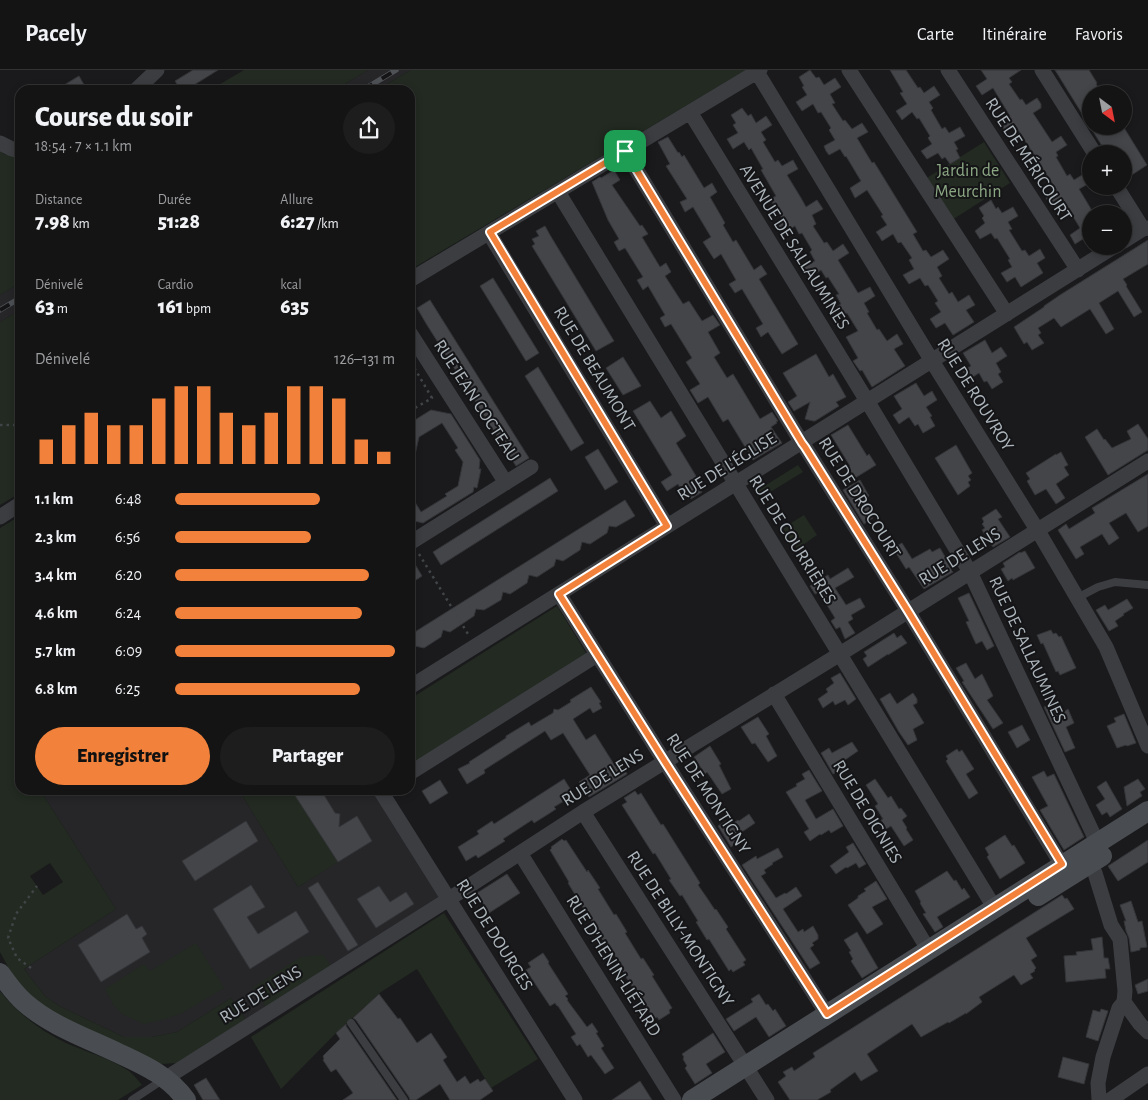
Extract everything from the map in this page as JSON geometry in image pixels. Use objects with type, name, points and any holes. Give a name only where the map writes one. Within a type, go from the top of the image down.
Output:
[{"type":"main road","points":[[717,1100],[744,1076],[827,1014],[1148,811]]},
{"type":"main road","points":[[692,1100],[744,1076],[1148,827]]},
{"type":"main road","points":[[0,973],[24,1002],[42,1015],[60,1026],[146,1066],[166,1078],[186,1100]]},
{"type":"street","points":[[142,85],[158,70]]},
{"type":"street","points":[[849,70],[1007,314]]},
{"type":"street","name":"RUE DE MÉRICOURT","points":[[948,70],[1078,270]]},
{"type":"street","points":[[1042,70],[1089,145]]},
{"type":"street","points":[[415,277],[759,71]]},
{"type":"street","name":"RUE DE ROUVROY","points":[[759,71],[932,361],[1037,530],[1106,646],[1148,746]]},
{"type":"street","name":"AVENUE DE SALLAUMINES","points":[[690,112],[867,401]]},
{"type":"street","points":[[0,143],[15,150]]},
{"type":"street","name":"RUE DE DROCOURT","points":[[625,151],[802,443],[908,611],[1062,864]]},
{"type":"street","name":"RUE DE COURRIÈRES","points":[[558,192],[994,907]]},
{"type":"street","points":[[1122,195],[1146,228],[1132,236]]},
{"type":"street","name":"RUE DE BEAUMONT","points":[[490,232],[667,526]]},
{"type":"street","name":"RUE DE L'ÉGLISE","points":[[415,684],[1101,255]]},
{"type":"street","name":"RUE JEAN COCTEAU","points":[[415,347],[506,483]]},
{"type":"street","name":"RUE DE SALLAUMINES","points":[[867,401],[970,572],[1097,842]]},
{"type":"street","name":"RUE DE LENS","points":[[166,1078],[583,812],[1148,461]]},
{"type":"street","name":"RUE JEAN COCTEAU","points":[[415,540],[531,468]]},
{"type":"street","points":[[0,517],[15,507]]},
{"type":"street","name":"RUE DE MONTIGNY","points":[[559,594],[827,1014]]},
{"type":"street","points":[[415,770],[598,655]]},
{"type":"street","name":"RUE DE OIGNIES","points":[[774,694],[928,949]]},
{"type":"street","name":"RUE DE DOURGES","points":[[384,795],[575,1100]]},
{"type":"street","name":"RUE DE BILLY-MONTIGNY","points":[[583,812],[744,1076],[767,1100]]},
{"type":"street","name":"RUE D'HENIN-LIÉTARD","points":[[520,853],[674,1100]]},
{"type":"street","points":[[1090,863],[1111,924],[1120,940],[1125,992],[1124,1002],[1119,1008],[1103,1057],[1098,1083],[1099,1100]]},
{"type":"street","points":[[1124,1002],[1148,1032]]},
{"type":"street","points":[[1110,1100],[1148,1074]]},
{"type":"lane","points":[[1078,598],[1098,587],[1115,582],[1148,585]]},
{"type":"lane","points":[[1090,863],[1094,854],[1148,819]]},
{"type":"lane","points":[[351,1023],[404,1100]]},
{"type":"lane","points":[[704,1100],[744,1076]]},
{"type":"lane","name":"RUE DE LENS","points":[[132,1100],[166,1078]]},
{"type":"path","points":[[415,369],[432,398],[415,408]]},
{"type":"path","points":[[0,425],[15,425]]},
{"type":"path","points":[[415,548],[476,646]]},
{"type":"path","points":[[31,968],[17,958],[8,938],[16,914],[37,886]]},
{"type":"shaded area","points":[[368,70],[411,70],[386,85],[343,85]]},
{"type":"shaded area","points":[[15,286],[15,313],[0,322],[0,295]]},
{"type":"shaded area","points":[[43,795],[242,795],[298,887],[337,862],[295,795],[375,795],[440,898],[246,1020],[231,998],[177,1032],[152,1037],[124,1037],[59,1006],[45,996],[24,969],[116,909]]},
{"type":"green space","points":[[244,70],[368,70],[343,85],[218,85]]},
{"type":"green space","points":[[411,70],[746,70],[415,267],[415,85],[386,85]]},
{"type":"green space","name":"Jardin de Meurchin","points":[[984,142],[1010,183],[952,220],[925,179]]},
{"type":"green space","points":[[0,151],[15,157],[15,286],[0,295]]},
{"type":"green space","points":[[15,313],[15,496],[0,505],[0,322]]},
{"type":"green space","points":[[798,465],[803,472],[762,497],[758,490]]},
{"type":"green space","points":[[804,515],[817,535],[797,549],[783,528]]},
{"type":"green space","points":[[15,519],[15,795],[43,795],[116,909],[24,969],[45,996],[59,1006],[124,1037],[152,1037],[177,1032],[231,998],[246,1020],[177,1063],[162,1064],[50,1011],[21,988],[0,952],[0,528]],"holes":[[[50,863],[63,882],[43,895],[30,876]]]},
{"type":"green space","points":[[557,606],[588,656],[415,764],[415,696]]},
{"type":"green space","points":[[242,795],[296,795],[338,862],[298,887]]},
{"type":"green space","points":[[444,913],[538,1059],[491,1088],[417,969],[381,992],[336,1033],[281,1089],[251,1037]]},
{"type":"green space","points":[[196,943],[224,988],[182,1013],[144,1024],[122,1014],[113,1004],[105,989],[144,964],[150,971]]},
{"type":"green space","points":[[323,955],[331,966],[266,1007],[253,987],[301,957]]},
{"type":"green space","points":[[0,991],[22,1014],[48,1033],[66,1043],[122,1066],[142,1085],[118,1100],[0,1100]]},
{"type":"building","points":[[193,70],[218,70],[194,85],[178,85],[175,81]]},
{"type":"building","points":[[810,70],[816,78],[819,77],[824,85],[835,78],[841,87],[830,94],[835,103],[832,104],[843,121],[845,120],[852,129],[862,123],[868,132],[857,138],[917,232],[913,234],[923,251],[926,250],[931,257],[943,250],[949,259],[937,267],[942,276],[939,278],[949,294],[952,292],[958,302],[969,295],[975,305],[966,310],[974,322],[953,335],[945,323],[936,328],[930,319],[941,312],[935,303],[938,301],[928,285],[925,286],[920,278],[909,284],[903,275],[914,269],[909,260],[912,258],[901,242],[898,243],[893,234],[882,241],[876,232],[887,225],[867,190],[855,198],[850,188],[861,181],[846,156],[840,149],[829,155],[826,151],[824,146],[835,140],[829,130],[831,128],[821,112],[818,113],[813,104],[802,111],[796,102],[807,95],[799,77]]},
{"type":"building","points":[[890,70],[906,70],[918,88],[920,87],[924,93],[934,86],[940,95],[929,102],[933,108],[931,110],[942,129],[945,127],[949,133],[960,127],[965,136],[954,142],[960,158],[950,164],[945,157],[942,159],[938,153],[927,159],[921,151],[932,144],[928,138],[930,136],[919,118],[917,119],[912,112],[902,120],[896,111],[907,104],[900,93],[903,92]]},
{"type":"building","points":[[981,70],[1021,70],[1009,78],[1012,82],[1009,84],[1020,100],[1022,99],[1026,105],[1037,98],[1041,108],[1033,113],[1052,142],[1061,136],[1067,145],[1056,152],[1058,156],[1056,157],[1067,176],[1070,174],[1074,180],[1082,175],[1082,187],[1079,189],[1089,205],[1082,205],[1082,240],[1075,244],[1070,235],[1080,228],[1063,200],[1052,207],[1046,198],[1057,191],[1015,125],[1005,131],[999,122],[1010,116],[993,88],[982,95],[976,86],[987,79]]},
{"type":"building","points":[[1055,70],[1089,70],[1097,85],[1082,85],[1082,114]]},
{"type":"building","points":[[79,76],[84,85],[64,85]]},
{"type":"building","points":[[742,108],[748,116],[751,114],[756,123],[766,116],[772,125],[761,132],[766,140],[763,142],[775,162],[778,160],[782,166],[793,160],[798,169],[787,175],[806,207],[817,200],[823,209],[812,215],[816,224],[813,226],[824,243],[827,242],[833,251],[843,244],[849,253],[838,260],[858,293],[870,287],[875,296],[864,303],[869,312],[867,313],[877,330],[879,329],[887,341],[897,334],[903,344],[894,349],[905,366],[872,387],[862,370],[860,371],[853,361],[858,358],[846,337],[858,331],[847,313],[837,320],[831,310],[841,304],[836,295],[839,294],[821,270],[810,277],[804,267],[815,261],[810,252],[812,250],[802,233],[799,234],[795,226],[783,233],[778,224],[783,220],[770,199],[776,196],[751,148],[749,150],[744,142],[733,149],[727,139],[738,133],[733,125],[736,123],[731,115]]},
{"type":"building","points":[[1095,135],[1129,135],[1147,165],[1132,175],[1132,145],[1101,145]]},
{"type":"building","points":[[668,137],[678,153],[682,157],[684,155],[704,188],[712,183],[717,192],[710,197],[725,223],[723,225],[733,242],[736,240],[754,270],[761,265],[767,274],[759,279],[798,344],[782,354],[768,332],[761,337],[756,328],[763,324],[742,289],[735,293],[729,284],[736,280],[721,254],[714,259],[703,242],[711,237],[693,207],[685,212],[680,202],[687,199],[666,166],[670,164],[658,142]]},
{"type":"building","points":[[614,170],[620,180],[612,185],[640,226],[642,225],[648,234],[642,237],[660,267],[666,263],[671,272],[665,276],[683,304],[689,301],[702,321],[713,315],[720,325],[708,332],[720,353],[714,357],[727,378],[733,374],[760,419],[772,412],[778,421],[771,427],[782,443],[753,460],[728,419],[723,422],[708,397],[698,403],[690,390],[700,384],[686,362],[692,358],[671,324],[665,327],[660,318],[665,315],[648,286],[643,290],[637,280],[643,277],[625,248],[619,251],[614,242],[619,239],[608,220],[592,182]]},
{"type":"building","points":[[991,200],[996,209],[998,207],[1002,213],[1013,207],[1018,216],[1008,222],[1012,229],[1009,230],[1022,251],[1025,250],[1029,256],[1040,249],[1045,258],[1037,263],[1043,273],[1021,287],[1015,277],[1007,282],[1001,273],[1012,267],[1008,260],[1010,259],[997,238],[995,239],[991,233],[980,239],[975,231],[985,223],[982,218],[984,216],[979,208]]},
{"type":"building","points":[[545,226],[614,341],[596,351],[532,246],[535,244],[532,239],[539,236],[536,231]]},
{"type":"building","points":[[1148,240],[1148,264],[1123,279],[1142,312],[1134,317],[1118,291],[1099,303],[1114,329],[1106,334],[1090,309],[1061,327],[1054,318],[1038,328],[1041,333],[1038,335],[1044,343],[1032,350],[1027,342],[1024,344],[1014,327],[1060,295],[1124,255],[1132,255],[1132,250]]},
{"type":"building","points":[[493,278],[539,353],[526,361],[480,286]]},
{"type":"building","points":[[430,300],[529,458],[516,466],[417,308]]},
{"type":"building","points":[[985,340],[992,353],[1001,347],[1007,356],[996,363],[1001,372],[998,374],[1003,382],[992,389],[987,381],[984,382],[979,373],[968,380],[963,371],[971,366],[963,353]]},
{"type":"building","points":[[816,354],[829,377],[833,374],[846,397],[836,402],[839,406],[813,421],[805,419],[810,402],[794,411],[788,402],[797,396],[783,373]]},
{"type":"building","points":[[623,357],[641,386],[623,395],[606,368]]},
{"type":"building","points":[[538,367],[584,443],[571,451],[525,376]]},
{"type":"building","points":[[916,383],[924,396],[932,391],[937,400],[926,407],[932,416],[930,417],[935,426],[923,433],[918,424],[915,426],[909,417],[899,424],[893,415],[902,409],[894,396]]},
{"type":"building","points":[[650,401],[661,418],[671,411],[686,436],[676,443],[702,486],[699,488],[702,492],[691,499],[688,495],[685,497],[678,484],[667,491],[661,482],[672,475],[633,411]]},
{"type":"building","points":[[431,410],[451,414],[480,460],[479,469],[481,469],[477,488],[474,487],[473,492],[423,523],[415,521],[415,502],[421,512],[447,496],[445,494],[458,486],[463,462],[455,450],[458,448],[442,423],[419,437],[415,455],[415,420]]},
{"type":"building","points":[[1138,424],[1148,439],[1148,450],[1108,475],[1085,437],[1097,429],[1112,448],[1131,439],[1127,431]]},
{"type":"building","points":[[848,425],[867,456],[869,454],[876,465],[855,478],[831,435]]},
{"type":"building","points":[[956,445],[972,473],[968,476],[971,480],[968,482],[970,486],[958,495],[935,458]]},
{"type":"building","points":[[598,449],[618,482],[605,490],[585,457]]},
{"type":"building","points":[[1061,452],[1068,465],[1064,467],[1069,475],[1056,484],[1065,498],[1056,504],[1046,489],[1035,495],[1027,481],[1030,479],[1026,473]]},
{"type":"building","points":[[1148,474],[1148,526],[1138,532],[1126,513],[1109,523],[1119,538],[1109,545],[1102,534],[1080,547],[1084,554],[1076,559],[1058,530],[1066,524],[1069,529],[1095,513],[1092,508]]},
{"type":"building","points":[[550,478],[558,491],[441,565],[433,552]]},
{"type":"building","points":[[860,480],[869,496],[865,498],[872,509],[868,511],[873,518],[864,524],[843,490]]},
{"type":"building","points":[[625,500],[635,516],[616,527],[609,526],[607,533],[590,544],[582,542],[580,550],[563,561],[556,559],[554,566],[537,577],[529,575],[527,583],[510,594],[503,592],[501,600],[484,610],[476,609],[474,616],[450,632],[443,630],[441,637],[424,648],[415,646],[415,632]]},
{"type":"building","points":[[996,509],[1002,517],[998,519],[1010,537],[993,547],[982,530],[985,528],[982,524],[984,522],[982,518]]},
{"type":"building","points":[[902,543],[912,559],[930,549],[932,552],[940,548],[953,572],[924,589],[909,567],[906,569],[893,548]]},
{"type":"building","points":[[1025,551],[1035,568],[1008,581],[1001,569],[1005,567],[1003,563],[1020,552]]},
{"type":"building","points":[[415,564],[422,576],[415,581]]},
{"type":"building","points":[[848,568],[854,577],[835,588],[846,605],[860,598],[865,607],[851,615],[853,619],[848,622],[855,633],[845,639],[840,627],[836,629],[831,621],[835,618],[819,592],[815,594],[810,586],[828,575],[830,579]]},
{"type":"building","points":[[969,593],[994,646],[987,650],[982,641],[976,644],[966,622],[969,621],[958,598]]},
{"type":"building","points":[[1127,599],[1133,608],[1115,621],[1118,626],[1109,631],[1096,610],[1105,605],[1108,610]]},
{"type":"building","points":[[1051,630],[1053,634],[1056,633],[1059,637],[1061,636],[1076,668],[1060,675],[1058,671],[1056,672],[1043,643],[1041,644],[1037,635]]},
{"type":"building","points":[[894,633],[897,638],[901,635],[907,643],[868,667],[863,659],[867,656],[864,652]]},
{"type":"building","points":[[966,663],[975,679],[982,674],[993,696],[987,700],[1003,723],[993,729],[962,682],[964,681],[956,668]]},
{"type":"building","points":[[840,673],[856,699],[848,705],[845,700],[835,705],[833,701],[823,708],[818,699],[828,692],[826,689],[834,683],[831,678]]},
{"type":"building","points":[[591,687],[601,702],[599,703],[602,708],[593,713],[590,708],[573,719],[586,740],[595,734],[615,766],[620,762],[627,774],[589,797],[579,782],[590,775],[563,733],[551,740],[545,731],[484,770],[485,773],[467,784],[458,769],[470,763],[506,738],[506,736],[529,722],[531,726],[553,713],[554,709],[558,710]]},
{"type":"building","points":[[890,693],[897,704],[913,693],[917,699],[917,703],[913,705],[924,723],[913,729],[917,740],[908,745],[880,699]]},
{"type":"building","points":[[1053,703],[1057,710],[1062,708],[1064,712],[1068,709],[1074,723],[1066,727],[1075,748],[1065,752],[1044,707]]},
{"type":"building","points":[[1124,714],[1136,743],[1117,748],[1107,726],[1116,722],[1114,718]]},
{"type":"building","points":[[758,717],[769,734],[766,736],[777,756],[768,762],[755,743],[752,744],[741,727]]},
{"type":"building","points":[[1022,725],[1030,740],[1017,748],[1008,732]]},
{"type":"building","points":[[852,742],[858,751],[839,764],[842,769],[833,774],[821,753],[829,748],[832,753]]},
{"type":"building","points":[[710,746],[721,764],[719,765],[731,789],[722,794],[694,757]]},
{"type":"building","points":[[957,749],[959,752],[962,750],[974,769],[966,774],[978,793],[969,799],[946,761],[948,759],[946,756]]},
{"type":"building","points":[[809,770],[822,791],[805,800],[816,819],[833,809],[843,826],[831,833],[829,830],[820,834],[810,841],[804,832],[809,829],[786,792],[805,779],[802,774]]},
{"type":"building","points":[[1044,771],[1047,777],[1054,774],[1084,837],[1064,850],[1040,810],[1048,806],[1032,777]]},
{"type":"building","points":[[564,779],[574,795],[554,807],[556,809],[534,823],[532,820],[503,839],[505,841],[478,858],[476,855],[466,861],[458,847],[479,834],[477,831],[492,821],[494,824]]},
{"type":"building","points":[[875,779],[888,798],[891,796],[899,809],[901,808],[907,816],[902,820],[913,840],[904,846],[891,826],[886,829],[881,820],[883,819],[875,806],[878,804],[866,785]]},
{"type":"building","points":[[1138,779],[1145,789],[1140,792],[1142,796],[1127,806],[1124,787]]},
{"type":"building","points":[[440,780],[448,793],[430,804],[422,791]]},
{"type":"building","points":[[1106,781],[1122,809],[1110,817],[1107,812],[1102,815],[1096,805],[1105,799],[1097,787]]},
{"type":"building","points":[[635,791],[638,795],[641,793],[661,825],[663,824],[700,883],[698,885],[728,927],[726,929],[746,960],[743,962],[745,965],[733,972],[731,969],[729,971],[709,939],[707,940],[682,895],[680,896],[669,880],[671,879],[655,853],[653,854],[622,805],[627,802],[624,798]]},
{"type":"building","points":[[295,795],[324,795],[335,813],[340,814],[339,827],[357,816],[372,841],[338,862]]},
{"type":"building","points":[[749,814],[755,823],[736,836],[739,841],[731,847],[718,826],[726,821],[729,826]]},
{"type":"building","points":[[246,821],[258,841],[195,881],[182,861]]},
{"type":"building","points":[[1005,835],[1012,846],[1014,845],[1025,863],[1000,879],[987,857],[989,855],[985,848]]},
{"type":"building","points":[[562,839],[566,840],[600,888],[598,889],[614,915],[616,914],[641,959],[643,958],[654,975],[652,976],[672,1008],[669,1010],[670,1013],[659,1020],[657,1017],[654,1019],[635,987],[633,988],[622,971],[624,970],[608,944],[606,945],[602,939],[550,850],[551,847]]},
{"type":"building","points":[[1148,840],[1148,862],[1118,881],[1108,866]]},
{"type":"building","points":[[853,843],[866,864],[859,868],[856,863],[836,874],[830,866],[849,852],[846,847]]},
{"type":"building","points":[[778,848],[783,857],[772,863],[764,870],[766,873],[761,876],[776,898],[796,887],[802,896],[783,909],[798,932],[803,929],[804,932],[813,926],[818,935],[818,939],[812,943],[814,945],[810,948],[820,963],[810,969],[742,865],[756,856],[757,859]]},
{"type":"building","points":[[947,871],[970,897],[937,917],[943,927],[935,932],[923,914],[926,913],[915,891]]},
{"type":"building","points":[[507,874],[520,893],[489,913],[477,893]]},
{"type":"building","points":[[876,881],[887,899],[872,907],[883,924],[867,934],[848,905],[866,891],[864,889]]},
{"type":"building","points":[[318,882],[358,945],[348,951],[308,888]]},
{"type":"building","points":[[251,885],[265,907],[247,917],[258,934],[296,911],[309,932],[250,969],[213,909]]},
{"type":"building","points":[[379,886],[390,902],[406,892],[414,904],[376,928],[357,899]]},
{"type":"building","points":[[1062,895],[1065,899],[1067,898],[1074,909],[1026,938],[1037,956],[1031,960],[1036,968],[1030,974],[1033,978],[1021,985],[1014,975],[979,997],[982,1002],[966,1014],[921,1037],[912,1024],[867,1054],[878,1071],[861,1081],[855,1072],[830,1090],[831,1092],[817,1100],[790,1100],[778,1082],[786,1076],[783,1072],[792,1067],[794,1071],[815,1057],[813,1053]]},
{"type":"building","points":[[1131,901],[1138,922],[1142,921],[1147,947],[1131,952],[1124,921],[1126,921],[1120,905]]},
{"type":"building","points":[[127,914],[136,929],[142,926],[147,934],[142,938],[150,952],[101,982],[78,945]]},
{"type":"building","points":[[857,932],[878,968],[862,978],[851,961],[853,959],[849,952],[851,951],[844,940]]},
{"type":"building","points":[[1102,937],[1104,958],[1108,958],[1110,969],[1105,969],[1106,978],[1066,982],[1064,956],[1077,955],[1076,952],[1093,950],[1091,939]]},
{"type":"building","points":[[543,953],[568,994],[565,996],[567,1000],[587,1027],[592,1023],[598,1032],[596,1033],[604,1046],[601,1048],[614,1068],[605,1074],[591,1055],[588,1057],[580,1044],[577,1046],[571,1037],[576,1034],[558,1006],[555,1003],[550,1006],[526,970],[531,967],[528,963]]},
{"type":"building","points":[[1148,979],[1148,991],[1138,994],[1135,985]]},
{"type":"building","points":[[379,994],[398,1019],[400,1018],[417,1043],[431,1033],[447,1057],[443,1060],[457,1082],[465,1076],[470,1084],[478,1079],[480,1082],[485,1079],[493,1091],[480,1100],[450,1100],[440,1084],[416,1100],[410,1100],[353,1018]]},
{"type":"building","points":[[759,994],[766,1005],[768,1004],[773,1011],[775,1009],[786,1026],[769,1037],[756,1017],[734,1031],[726,1019],[753,1002],[751,999]]},
{"type":"building","points":[[1101,1009],[1108,1011],[1098,1041],[1086,1037],[1093,1010],[1100,1012]]},
{"type":"building","points":[[346,1024],[397,1100],[343,1100],[353,1093],[336,1069],[331,1072],[323,1060],[323,1056],[340,1039],[336,1033]]},
{"type":"building","points":[[713,1033],[725,1052],[706,1064],[712,1073],[695,1084],[685,1068],[687,1066],[682,1054]]},
{"type":"building","points":[[1063,1057],[1089,1064],[1084,1084],[1058,1077]]},
{"type":"building","points":[[206,1078],[220,1100],[203,1100],[194,1085]]},
{"type":"building","points":[[640,1081],[652,1100],[612,1100]]},
{"type":"railway","points":[[371,85],[396,70]]},
{"type":"railway","points":[[0,310],[15,301]]},
{"type":"route","points":[[625,151],[802,443],[908,611],[1062,864],[827,1014],[559,594],[667,526],[490,232],[625,151]]}]
